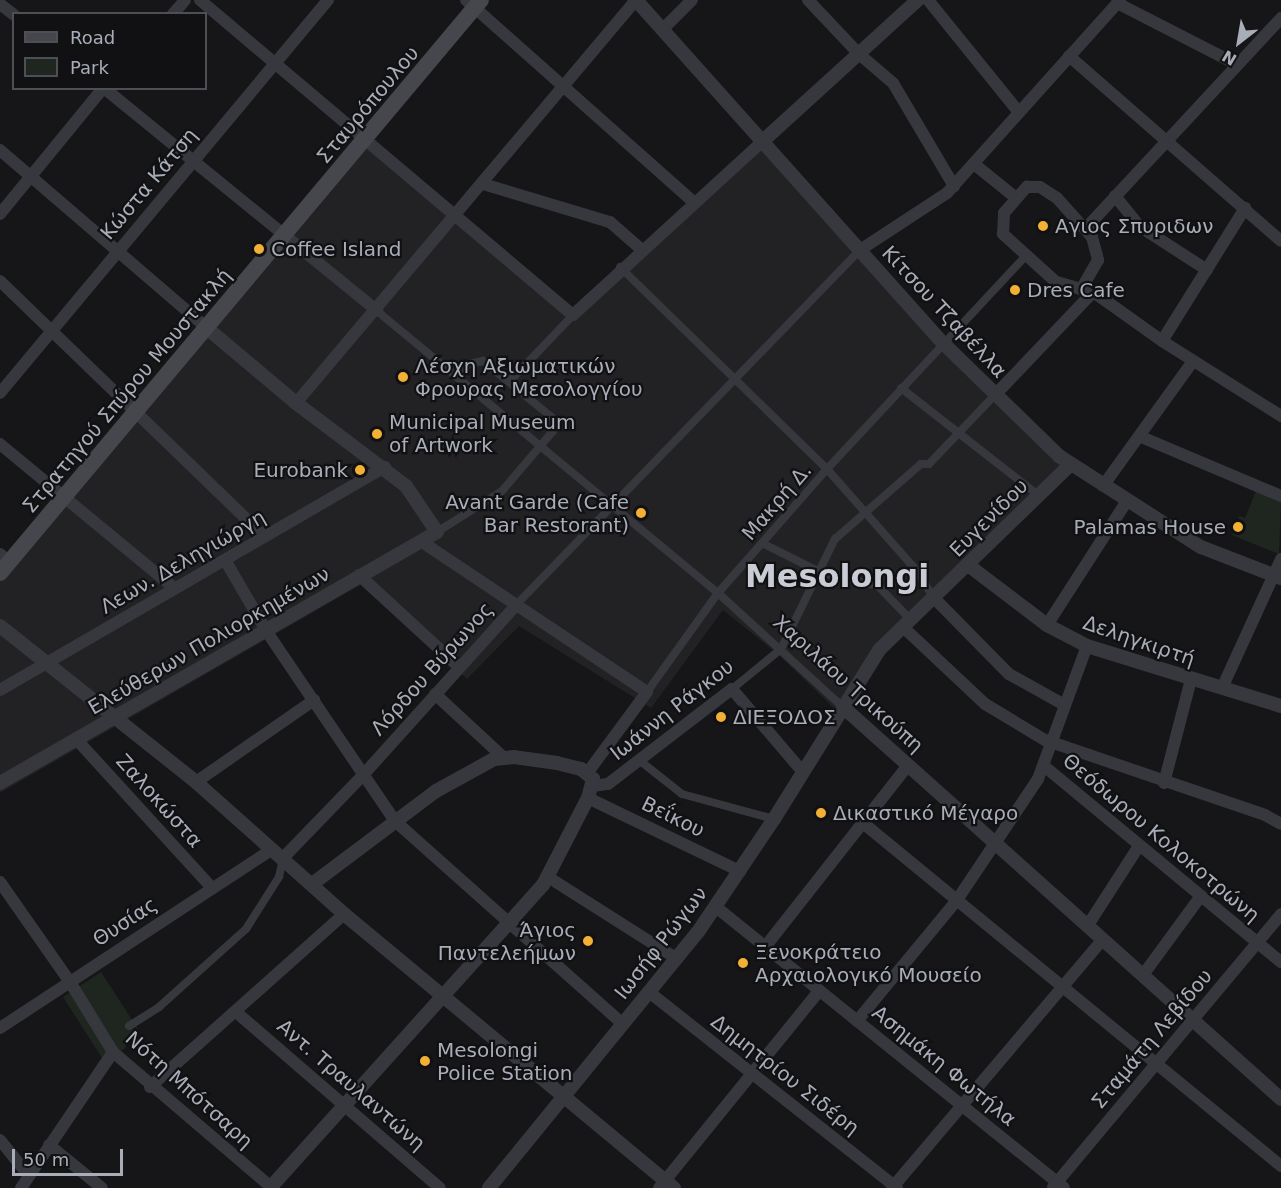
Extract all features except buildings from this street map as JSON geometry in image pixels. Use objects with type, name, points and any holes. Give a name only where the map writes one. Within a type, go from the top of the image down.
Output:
[{"type":"main road","name":"Σταυρόπουλου","points":[[286,235],[367,140],[474,3]]},
{"type":"main road","name":"Στρατηγού Σπύρου Μουστακλή","points":[[3,563],[64,497],[286,235]]},
{"type":"street","points":[[174,12],[185,0]]},
{"type":"street","points":[[200,0],[573,315]]},
{"type":"street","name":"Κώστα Κάτση","points":[[0,393],[328,0]]},
{"type":"street","points":[[296,403],[377,311],[636,0]]},
{"type":"street","name":"Κίτσου Τζαβέλλα","points":[[636,0],[765,139],[860,250],[944,343],[995,395],[1070,465],[1201,547],[1277,577]]},
{"type":"street","points":[[663,29],[692,0]]},
{"type":"street","points":[[808,0],[859,54],[893,83],[954,186]]},
{"type":"street","points":[[510,381],[620,267],[918,0]]},
{"type":"street","points":[[928,0],[1018,111]]},
{"type":"street","points":[[860,250],[933,205],[954,186],[1018,111],[1118,2],[1236,64]]},
{"type":"street","points":[[474,3],[692,201]]},
{"type":"street","points":[[0,4],[12,13]]},
{"type":"street","points":[[1086,228],[1281,18]]},
{"type":"street","points":[[1068,56],[1281,241]]},
{"type":"street","points":[[0,214],[29,176],[102,90]]},
{"type":"street","points":[[106,90],[377,311]]},
{"type":"street","points":[[0,150],[296,403],[385,467],[406,486],[437,532],[502,491],[553,431],[554,419],[510,381],[483,362],[469,364],[457,378]]},
{"type":"street","points":[[974,164],[1015,197]]},
{"type":"street","points":[[483,184],[610,222],[641,249]]},
{"type":"street","points":[[781,649],[835,539],[863,513],[960,435],[1089,289],[1099,256],[1086,228],[1062,202],[1042,188],[1024,188],[1001,218],[1001,225],[1005,236],[1025,257],[1062,286],[1078,290],[1089,289],[1162,341],[1281,416]]},
{"type":"street","points":[[1115,196],[1139,226],[1207,270]]},
{"type":"street","points":[[1162,341],[1245,208]]},
{"type":"street","name":"Λόρδου Βύρωνος","points":[[283,858],[364,774],[609,504],[734,382],[860,250]]},
{"type":"street","name":"Μακρή Δ.","points":[[647,692],[718,593],[827,470],[1025,257]]},
{"type":"street","points":[[620,267],[734,382],[827,470],[917,571],[934,598],[1015,680],[1063,704]]},
{"type":"street","points":[[0,281],[265,537]]},
{"type":"street","name":"Χαριλάου Τρικούπη","points":[[377,311],[718,593],[1143,975],[1192,1022],[1281,1099]]},
{"type":"street","points":[[1103,486],[1193,361]]},
{"type":"street","points":[[902,388],[1039,495]]},
{"type":"street","points":[[1139,436],[1281,496]]},
{"type":"street","points":[[0,444],[175,589]]},
{"type":"street","name":"Ευγενίδου","points":[[843,707],[872,658],[1070,465]]},
{"type":"street","name":"Λεων. Δεληγιώργη","points":[[0,690],[385,467]]},
{"type":"street","points":[[1047,625],[1127,501]]},
{"type":"street","name":"Ελεύθερων Πολιορκημένων","points":[[0,783],[116,719],[267,632],[359,575],[437,532]]},
{"type":"street","points":[[271,1188],[441,995],[510,923],[548,877],[591,792],[588,772],[647,692],[422,542]]},
{"type":"street","points":[[762,543],[820,572],[878,586],[907,624],[985,704],[1051,743],[1164,783],[1265,815],[1281,824]]},
{"type":"street","points":[[1222,688],[1277,577],[1281,559]]},
{"type":"street","points":[[225,560],[267,632],[395,821],[623,1024]]},
{"type":"street","name":"Δεληγκιρτή","points":[[968,566],[1047,625],[1087,646],[1281,706]]},
{"type":"street","points":[[359,575],[459,667]]},
{"type":"street","points":[[0,626],[196,782],[344,914],[666,1186],[819,991]]},
{"type":"street","points":[[856,1020],[957,900],[997,845],[1044,766],[1063,704],[1087,646]]},
{"type":"street","name":"Ιωάννη Ράγκου","points":[[591,792],[608,784],[781,649]]},
{"type":"street","points":[[1164,783],[1191,680]]},
{"type":"street","points":[[732,689],[802,771]]},
{"type":"street","points":[[435,694],[503,757]]},
{"type":"street","points":[[196,782],[314,700]]},
{"type":"street","name":"Ιωσήφ Ρώγων","points":[[489,1188],[676,960],[716,907],[843,707]]},
{"type":"street","name":"Ζαλοκώστα","points":[[77,740],[212,888]]},
{"type":"street","points":[[312,884],[436,791],[503,757],[551,761],[588,772]]},
{"type":"street","points":[[639,760],[682,794],[774,819]]},
{"type":"street","points":[[765,947],[908,765]]},
{"type":"street","name":"Θεόδωρου Κολοκοτρώνη","points":[[1044,766],[1281,962]]},
{"type":"street","name":"Βεΐκου","points":[[591,792],[740,871]]},
{"type":"street","points":[[863,823],[1281,1166]]},
{"type":"street","points":[[1088,926],[1139,846]]},
{"type":"street","name":"Θυσίας","points":[[0,1028],[271,850]]},
{"type":"street","points":[[129,1026],[159,1007],[239,936],[279,877],[283,858]]},
{"type":"street","points":[[548,877],[676,960]]},
{"type":"street","name":"Νότη Μπότσαρη","points":[[0,882],[70,982],[113,1052],[150,1087],[271,1188]]},
{"type":"street","points":[[1143,975],[1200,897]]},
{"type":"street","name":"Ασημάκη Φωτήλα","points":[[716,907],[1058,1186]]},
{"type":"street","points":[[150,1087],[344,914]]},
{"type":"street","name":"Σταμάτη Λεβίδου","points":[[1058,1186],[1281,914]]},
{"type":"street","points":[[894,1187],[1103,939]]},
{"type":"street","name":"Δημητρίου Σιδέρη","points":[[649,992],[894,1187]]},
{"type":"street","name":"Αντ. Τραυλαντώνη","points":[[236,1012],[440,1188]]},
{"type":"street","points":[[21,1188],[113,1052]]},
{"type":"street","points":[[0,1140],[29,1176]]},
{"type":"street","points":[[49,1145],[102,1188]]},
{"type":"shaded area","points":[[367,134],[573,307],[765,134],[943,336],[1073,464],[883,652],[840,714],[780,656],[723,610],[651,708],[519,626],[467,679],[362,584],[0,793],[0,565]]},
{"type":"green space","points":[[1256,491],[1281,502],[1279,554],[1232,535],[1239,516],[1245,518]]},
{"type":"green space","points":[[101,972],[138,1029],[124,1049],[104,1061],[63,997]]},
{"type":"place","name":"Αγιος Σπυριδων","points":[[1043,226]]},
{"type":"place","name":"Coffee Island","points":[[259,249]]},
{"type":"place","name":"Dres Cafe","points":[[1015,290]]},
{"type":"place","name":"Λέσχη Αξιωματικών Φρουρας Μεσολογγίου","points":[[403,377]]},
{"type":"place","name":"Municipal Museum of Artwork","points":[[377,434]]},
{"type":"place","name":"Eurobank","points":[[360,470]]},
{"type":"place","name":"Avant Garde (Cafe Bar Restorant)","points":[[641,513]]},
{"type":"place","name":"Palamas House","points":[[1238,527]]},
{"type":"place","name":"ΔΙΕΞΟΔΟΣ","points":[[721,717]]},
{"type":"place","name":"Δικαστικό Μέγαρο","points":[[821,813]]},
{"type":"place","name":"Άγιος Παντελεήμων","points":[[588,941]]},
{"type":"place","name":"Ξενοκράτειο Αρχαιολογικό Μουσείο","points":[[743,963]]},
{"type":"place","name":"Mesolongi Police Station","points":[[425,1061]]},
{"type":"district","name":"Mesolongi","points":[[837,576]]}]
